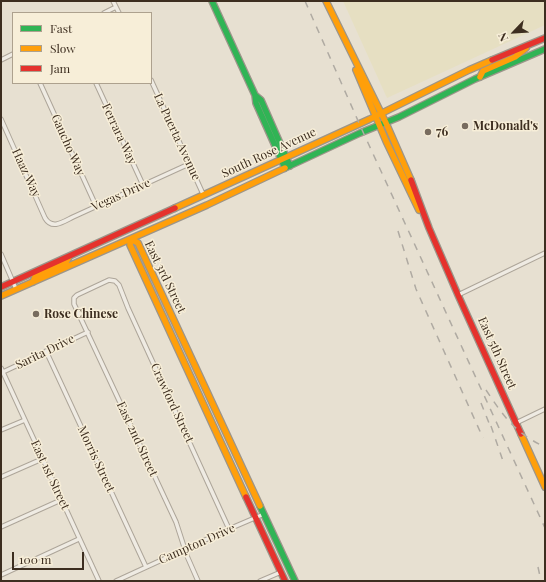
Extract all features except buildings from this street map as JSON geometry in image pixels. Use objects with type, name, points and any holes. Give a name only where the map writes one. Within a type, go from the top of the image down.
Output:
[{"type":"main road","points":[[212,1],[255,95],[256,103],[288,167]]},
{"type":"main road","name":"East 5th Street","points":[[326,1],[382,113],[414,185],[429,228],[458,295],[545,487]]},
{"type":"main road","name":"East 5th Street","points":[[343,36],[379,126],[406,186],[429,228]]},
{"type":"main road","name":"South Rose Avenue","points":[[1,287],[382,113],[470,70],[545,38]]},
{"type":"main road","points":[[480,77],[483,71],[515,57],[529,45]]},
{"type":"main road","name":"South Rose Avenue","points":[[1,296],[131,239],[386,123],[480,77],[545,48]]},
{"type":"main road","points":[[127,230],[131,239]]},
{"type":"main road","name":"East 3rd Street","points":[[285,581],[130,245],[131,239],[138,242],[295,581]]},
{"type":"main road","points":[[33,282],[35,276],[66,262],[69,257]]},
{"type":"street","points":[[113,1],[118,12]]},
{"type":"street","points":[[106,12],[116,7]]},
{"type":"street","points":[[1,60],[12,54]]},
{"type":"street","name":"La Puerta Avenue","points":[[152,82],[203,194]]},
{"type":"street","name":"Gaucho Way","points":[[40,84],[96,206]]},
{"type":"street","name":"Ferrara Way","points":[[96,84],[143,185]]},
{"type":"street","name":"Haaz Way","points":[[1,119],[45,218],[53,224]]},
{"type":"street","name":"Vegas Drive","points":[[53,224],[60,224],[72,217],[189,164]]},
{"type":"street","points":[[458,295],[545,253]]},
{"type":"street","points":[[1,254],[16,289]]},
{"type":"street","name":"East 2nd Street","points":[[113,280],[105,281],[81,292],[74,298],[74,304],[176,522],[198,581]]},
{"type":"street","name":"Crawford Street","points":[[113,280],[120,285],[126,302],[229,528]]},
{"type":"street","name":"Sarita Drive","points":[[3,372],[88,332]]},
{"type":"street","name":"Morris Street","points":[[46,351],[146,567]]},
{"type":"street","name":"East 1st Street","points":[[1,368],[99,581]]},
{"type":"street","points":[[1,382],[6,380]]},
{"type":"street","points":[[516,422],[545,409]]},
{"type":"street","points":[[1,430],[25,420]]},
{"type":"street","points":[[1,477],[42,459]]},
{"type":"street","points":[[1,527],[61,500]]},
{"type":"street","name":"Campton Drive","points":[[116,581],[229,528],[264,514]]},
{"type":"street","points":[[1,575],[79,539]]},
{"type":"street","points":[[260,581],[281,572]]},
{"type":"shaded area","points":[[343,1],[545,1],[545,25],[387,98]]},
{"type":"railway","points":[[305,1],[363,132],[545,528]]},
{"type":"railway","points":[[398,231],[416,289],[483,438]]},
{"type":"railway","points":[[486,390],[505,416],[518,430],[545,447]]},
{"type":"railway","points":[[481,403],[489,423]]},
{"type":"railway","points":[[491,426],[504,464]]},
{"type":"railway","points":[[538,567],[541,581]]},
{"type":"traffic: fast","points":[[212,1],[255,95],[261,100],[290,166]]},
{"type":"traffic: fast","points":[[285,168],[360,133],[399,117],[475,79],[545,49]]},
{"type":"traffic: fast","points":[[255,95],[256,103],[285,168]]},
{"type":"traffic: fast","points":[[260,506],[295,581]]},
{"type":"traffic: slow","points":[[326,1],[386,123],[411,180]]},
{"type":"traffic: slow","points":[[480,77],[483,71],[515,57],[526,48]]},
{"type":"traffic: slow","points":[[175,208],[370,119],[492,60]]},
{"type":"traffic: slow","points":[[356,70],[386,141],[419,210]]},
{"type":"traffic: slow","points":[[1,296],[207,205],[285,168]]},
{"type":"traffic: slow","points":[[131,239],[138,243],[260,506]]},
{"type":"traffic: slow","points":[[131,239],[130,245],[246,497]]},
{"type":"traffic: slow","points":[[33,282],[35,277],[66,262],[69,257]]},
{"type":"traffic: slow","points":[[521,434],[545,487]]},
{"type":"traffic: jam","points":[[492,60],[545,38]]},
{"type":"traffic: jam","points":[[411,180],[429,228],[458,295],[521,434]]},
{"type":"traffic: jam","points":[[1,287],[175,208]]},
{"type":"traffic: jam","points":[[246,497],[285,581]]},
{"type":"place","name":"McDonald's","points":[[465,126]]},
{"type":"place","name":"76","points":[[428,132]]},
{"type":"place","name":"Rose Chinese","points":[[36,314]]}]
